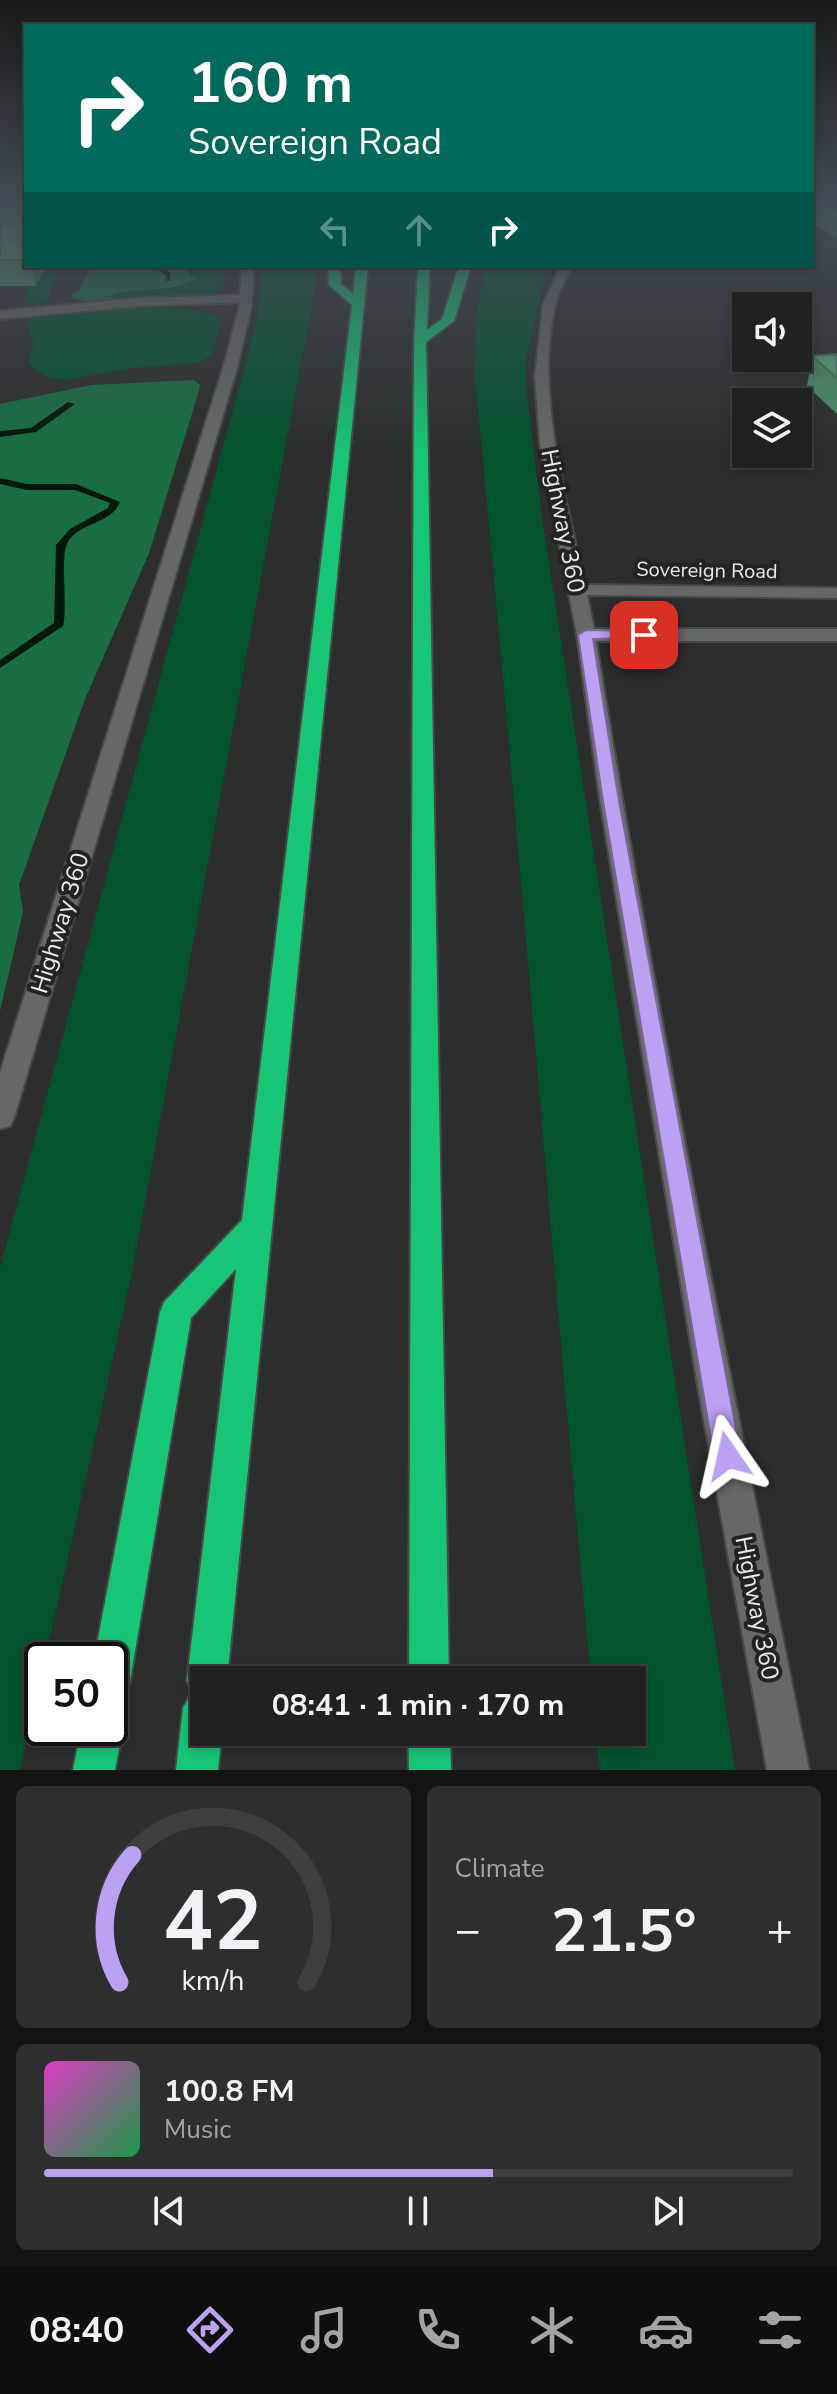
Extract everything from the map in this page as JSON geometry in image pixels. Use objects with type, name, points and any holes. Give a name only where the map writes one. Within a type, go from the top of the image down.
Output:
[{"type":"highway","points":[[337,287],[358,304]]},
{"type":"highway","points":[[209,1666],[360,287]]},
{"type":"highway","points":[[423,287],[420,341],[429,1666]]},
{"type":"highway","points":[[420,341],[448,321],[459,287]]},
{"type":"highway","points":[[117,1642],[176,1312],[256,1226]]},
{"type":"highway","points":[[94,1770],[99,1746]]},
{"type":"highway","points":[[197,1770],[200,1746]]},
{"type":"highway","points":[[429,1746],[430,1770]]},
{"type":"main road","name":"Highway 360","points":[[0,1118],[230,368],[246,287]]},
{"type":"main road","name":"Highway 360","points":[[557,287],[549,305],[542,376],[547,445],[586,635],[611,801],[716,1393],[788,1770]]},
{"type":"main road","points":[[0,315],[110,304],[150,308],[245,304]]},
{"type":"main road","name":"Sovereign Road","points":[[577,590],[837,593]]},
{"type":"main road","points":[[586,635],[837,635]]},
{"type":"green space","points":[[28,287],[52,287],[48,300],[38,305],[22,302]]},
{"type":"green space","points":[[151,287],[223,287],[213,293],[185,299],[110,300],[114,293]]},
{"type":"green space","points":[[176,287],[114,293],[110,300],[84,301],[72,298],[71,294],[80,289]]},
{"type":"green space","points":[[261,287],[315,287],[131,1277],[49,1642],[24,1642],[25,1746],[20,1770],[0,1770],[0,1268],[256,325]]},
{"type":"green space","points":[[482,287],[542,287],[526,360],[526,391],[543,524],[735,1770],[600,1770],[597,1746],[646,1746],[646,1666],[590,1666],[475,377],[476,321]]},
{"type":"green space","points":[[101,310],[191,310],[218,317],[221,323],[210,356],[198,363],[131,368],[65,380],[46,377],[31,365],[29,359],[34,344],[27,321],[37,315]]},
{"type":"green space","points":[[194,380],[200,385],[198,394],[149,553],[85,699],[19,885],[23,912],[0,1011],[0,404],[91,385]]},
{"type":"building","points":[[837,354],[837,378],[812,356]]},
{"type":"waterway","points":[[0,434],[33,430],[71,404]]},
{"type":"waterway","points":[[0,481],[27,487],[76,487],[115,502],[112,510],[73,531],[61,545],[59,624],[0,665]]},
{"type":"route","points":[[644,635],[586,635],[611,801],[728,1456]]}]
